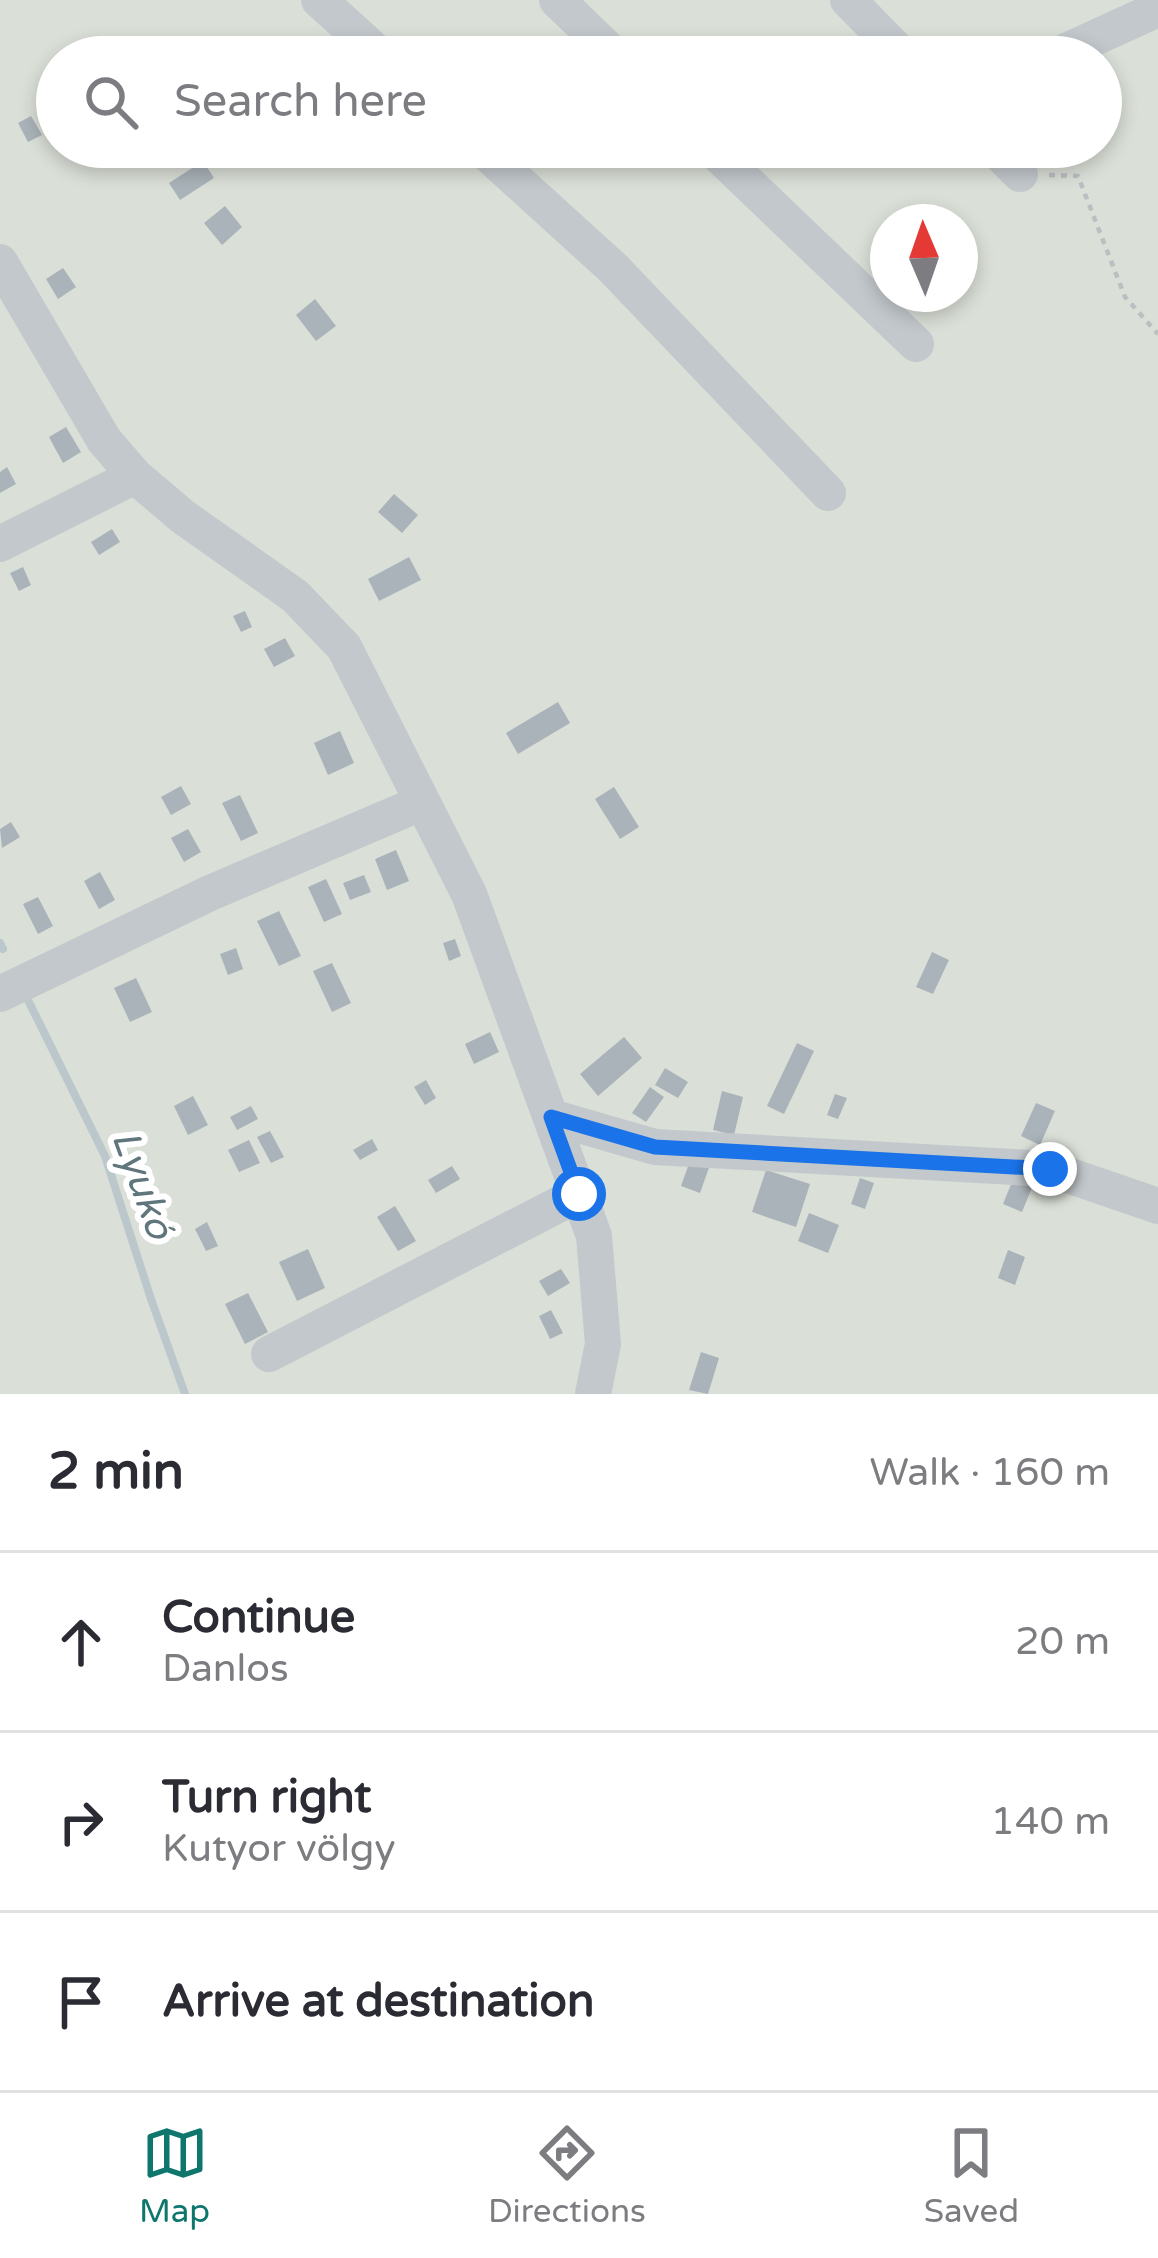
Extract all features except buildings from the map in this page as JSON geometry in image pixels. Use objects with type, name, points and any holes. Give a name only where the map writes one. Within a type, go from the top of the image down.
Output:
[{"type":"street","points":[[319,0],[359,36]]},
{"type":"street","points":[[557,0],[594,36]]},
{"type":"street","points":[[848,0],[883,36]]},
{"type":"street","points":[[1099,36],[1158,9]]},
{"type":"street","points":[[503,168],[613,268],[828,493]]},
{"type":"street","points":[[732,168],[916,344]]},
{"type":"street","points":[[1014,168],[1020,174]]},
{"type":"street","points":[[0,262],[104,440],[135,476],[182,516],[296,596],[344,646],[469,894],[594,1236],[603,1344],[593,1394]]},
{"type":"street","points":[[0,544],[135,476]]},
{"type":"street","points":[[0,994],[210,893],[422,803]]},
{"type":"street","points":[[551,1117],[655,1147],[1050,1169],[1158,1206]]},
{"type":"street","points":[[268,1354],[579,1194]]},
{"type":"path","points":[[1020,174],[1078,176],[1125,297],[1158,334]]},
{"type":"shaded area","points":[[0,0],[1158,0],[1158,1394],[0,1394]]},
{"type":"waterway","name":"Lyukó","points":[[0,943],[3,949]]},
{"type":"waterway","name":"Lyukó","points":[[29,1002],[105,1156],[185,1394]]},
{"type":"route","points":[[579,1194],[551,1117],[655,1147],[1050,1169]]}]
